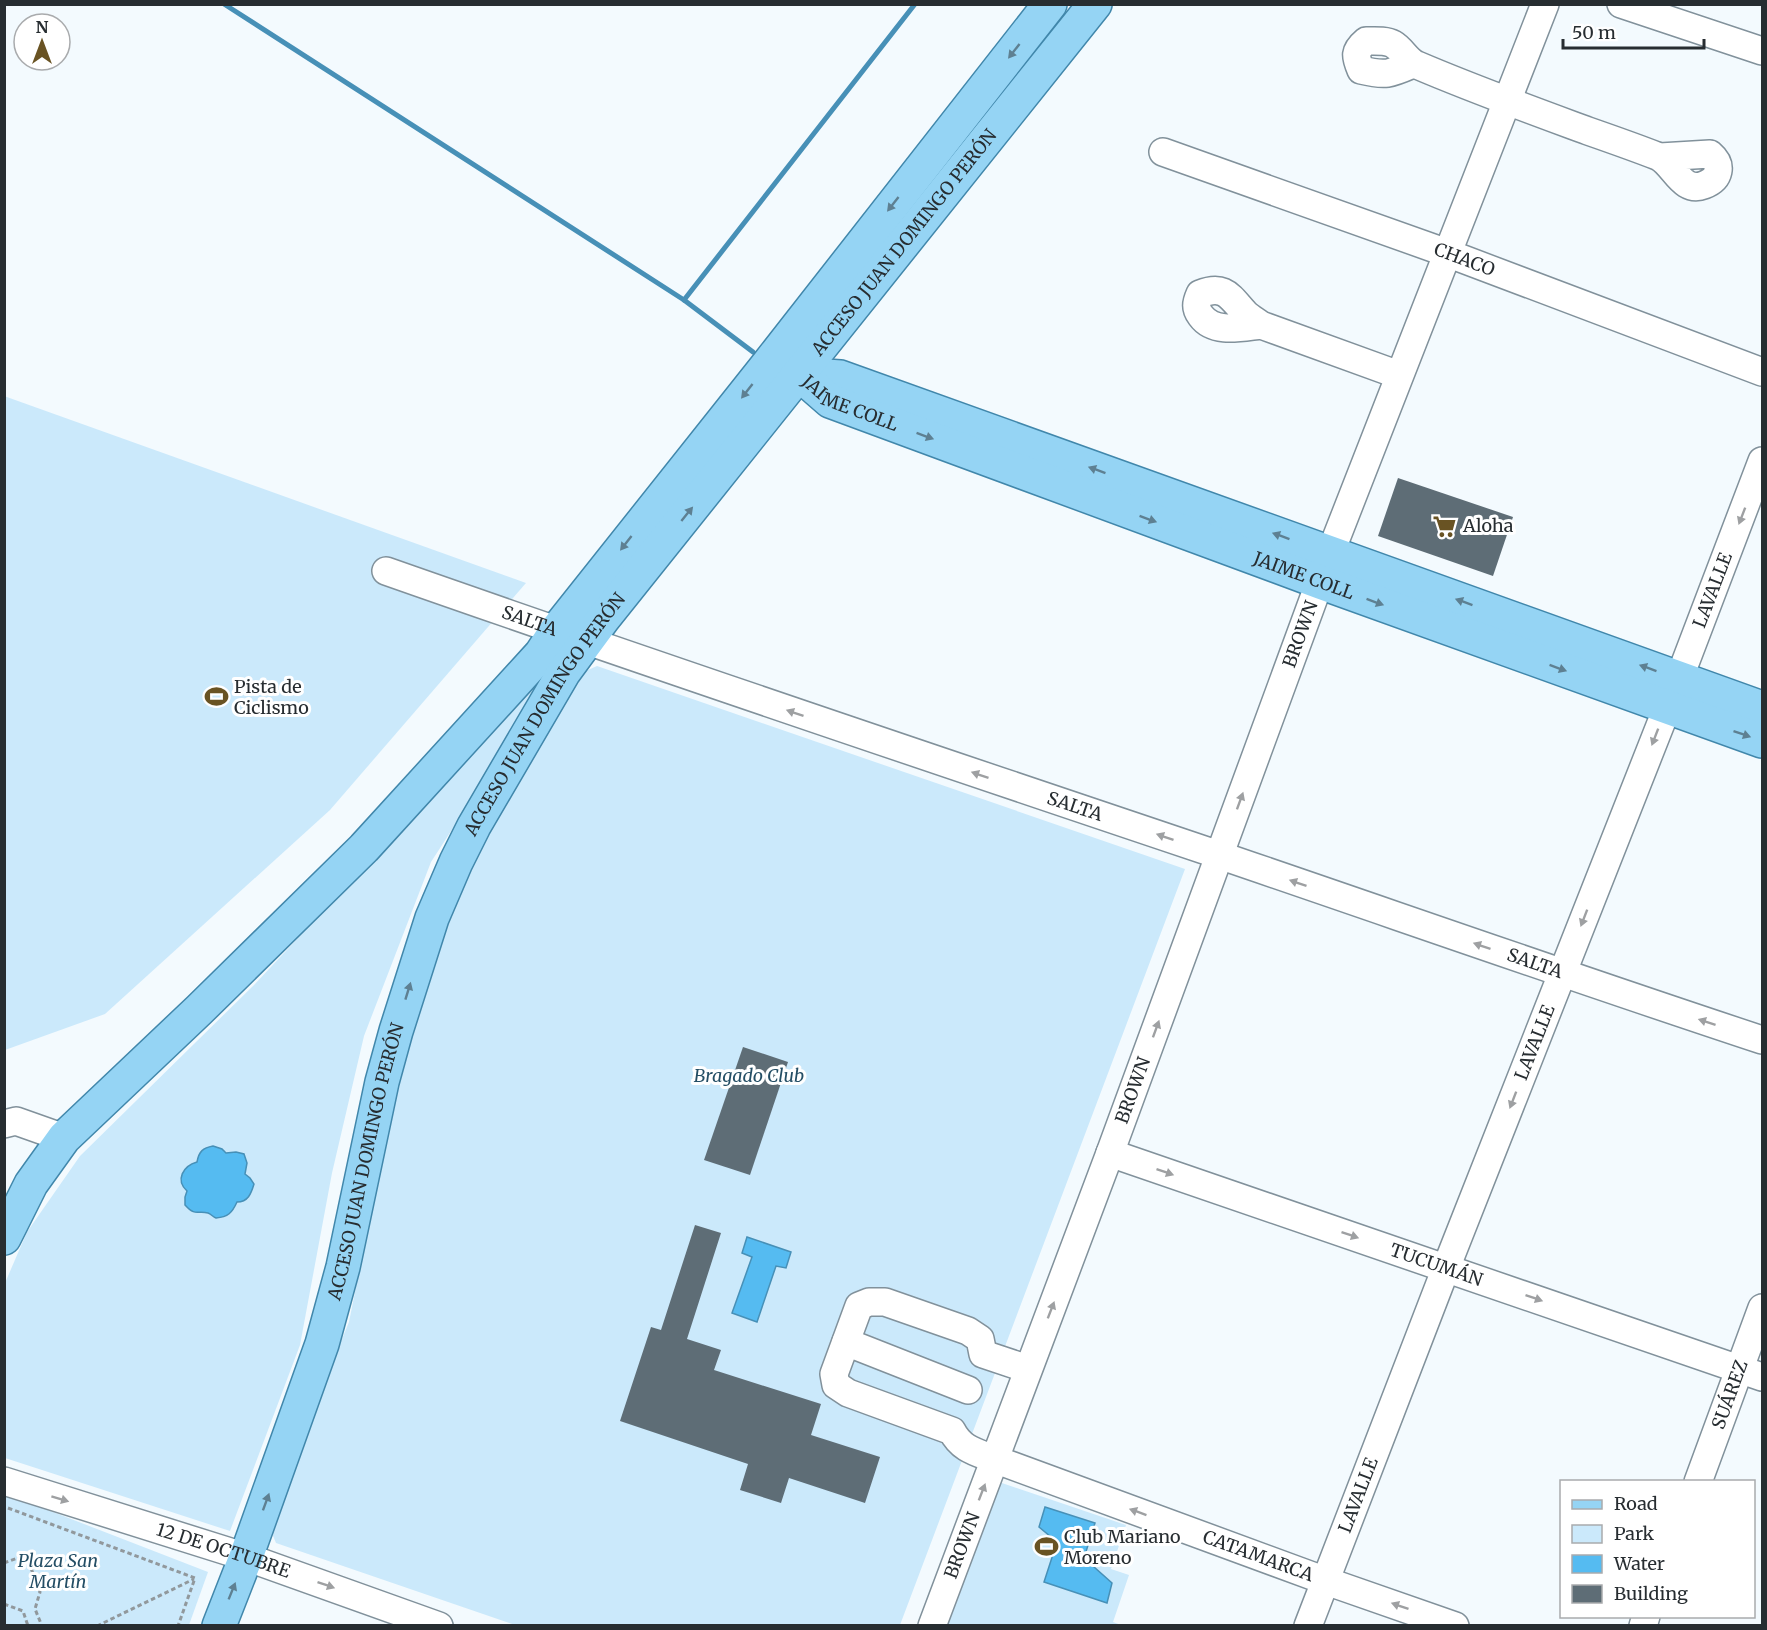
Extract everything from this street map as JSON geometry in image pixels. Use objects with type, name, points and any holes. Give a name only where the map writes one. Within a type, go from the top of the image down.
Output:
[{"type":"main road","name":"ACCESO JUAN DOMINGO PERÓN","points":[[219,1626],[322,1344],[343,1267],[382,1082],[396,1031],[432,918],[474,826],[564,672],[571,637],[769,363],[1050,4]]},
{"type":"main road","name":"ACCESO JUAN DOMINGO PERÓN","points":[[4,1238],[31,1184],[64,1138],[364,848],[541,654],[571,637],[799,374],[1095,4]]},
{"type":"main road","points":[[769,363],[799,374]]},
{"type":"main road","name":"JAIME COLL","points":[[799,374],[830,401],[1325,568],[1673,693],[1762,741]]},
{"type":"main road","name":"JAIME COLL","points":[[1673,693],[1762,708]]},
{"type":"street","name":"BROWN","points":[[932,1626],[1110,1153],[1325,568],[1545,4]]},
{"type":"street","points":[[1621,4],[1762,51]]},
{"type":"street","points":[[1413,64],[1660,157]]},
{"type":"street","name":"CHACO","points":[[1163,152],[1447,253],[1762,372]]},
{"type":"street","points":[[1261,325],[1399,375]]},
{"type":"street","name":"LAVALLE","points":[[1308,1626],[1762,462]]},
{"type":"street","name":"SALTA","points":[[386,572],[571,637],[1762,1040]]},
{"type":"street","points":[[8,1121],[64,1138]]},
{"type":"street","name":"TUCUMÁN","points":[[1110,1153],[1752,1373]]},
{"type":"street","points":[[869,1302],[885,1302],[968,1331],[980,1339],[983,1354],[952,1431],[848,1394],[836,1385],[834,1374],[860,1306],[869,1302]]},
{"type":"street","name":"SUÁREZ","points":[[1699,1480],[1752,1373],[1762,1308]]},
{"type":"street","points":[[846,1342],[968,1390]]},
{"type":"street","points":[[983,1354],[1028,1370]]},
{"type":"street","name":"CATAMARCA","points":[[952,1431],[958,1442],[994,1460],[1455,1626]]},
{"type":"street","name":"12 DE OCTUBRE","points":[[4,1481],[246,1557],[439,1626]]},
{"type":"path","points":[[4,1507],[195,1578]]},
{"type":"path","points":[[4,1563],[26,1555],[40,1592],[35,1609],[42,1626]]},
{"type":"path","points":[[98,1626],[195,1578]]},
{"type":"path","points":[[178,1626],[195,1578]]},
{"type":"path","points":[[4,1604],[23,1611],[28,1626]]},
{"type":"green space","name":"Pista de Ciclismo","points":[[4,396],[526,583],[330,810],[105,1014],[5,1050]]},
{"type":"green space","name":"Bragado Club","points":[[597,666],[1185,869],[900,1625],[515,1625],[276,1543],[267,1521],[349,1322],[396,1087],[465,863],[572,677]]},
{"type":"green space","points":[[534,670],[547,683],[431,862],[364,1036],[332,1173],[300,1345],[230,1531],[5,1458],[5,1283],[27,1232],[80,1156],[254,985],[449,777]]},
{"type":"green space","name":"Club Mariano Moreno","points":[[996,1481],[1126,1525],[1111,1569],[1129,1575],[1113,1622],[1121,1625],[947,1626]]},
{"type":"green space","name":"Plaza San Martín","points":[[4,1493],[208,1572],[189,1625],[5,1625]]},
{"type":"water","points":[[213,1146],[226,1153],[244,1154],[247,1163],[245,1174],[254,1184],[246,1199],[237,1202],[231,1212],[224,1217],[216,1218],[208,1213],[194,1212],[185,1205],[187,1191],[183,1187],[181,1178],[188,1167],[197,1162],[202,1151]]},
{"type":"water","points":[[747,1237],[791,1252],[786,1268],[776,1266],[757,1322],[732,1313],[752,1257],[742,1253]]},
{"type":"water","points":[[1045,1507],[1095,1523],[1084,1558],[1112,1583],[1107,1603],[1044,1582],[1057,1542],[1039,1527]]},
{"type":"building","name":"Aloha","points":[[1398,478],[1513,517],[1493,576],[1378,536]]},
{"type":"building","points":[[743,1047],[788,1062],[750,1175],[704,1160]]},
{"type":"building","points":[[695,1225],[721,1233],[687,1339],[721,1350],[714,1370],[821,1404],[811,1435],[880,1457],[865,1503],[789,1478],[781,1503],[740,1490],[748,1464],[620,1421],[651,1327],[661,1330]]},
{"type":"waterway","points":[[224,4],[684,300],[753,352]]},
{"type":"waterway","points":[[684,300],[915,4]]},
{"type":"place","name":"Aloha","points":[[1445,526]]},
{"type":"place","name":"Pista de Ciclismo","points":[[216,697]]},
{"type":"place","name":"Club Mariano Moreno","points":[[1046,1547]]}]
